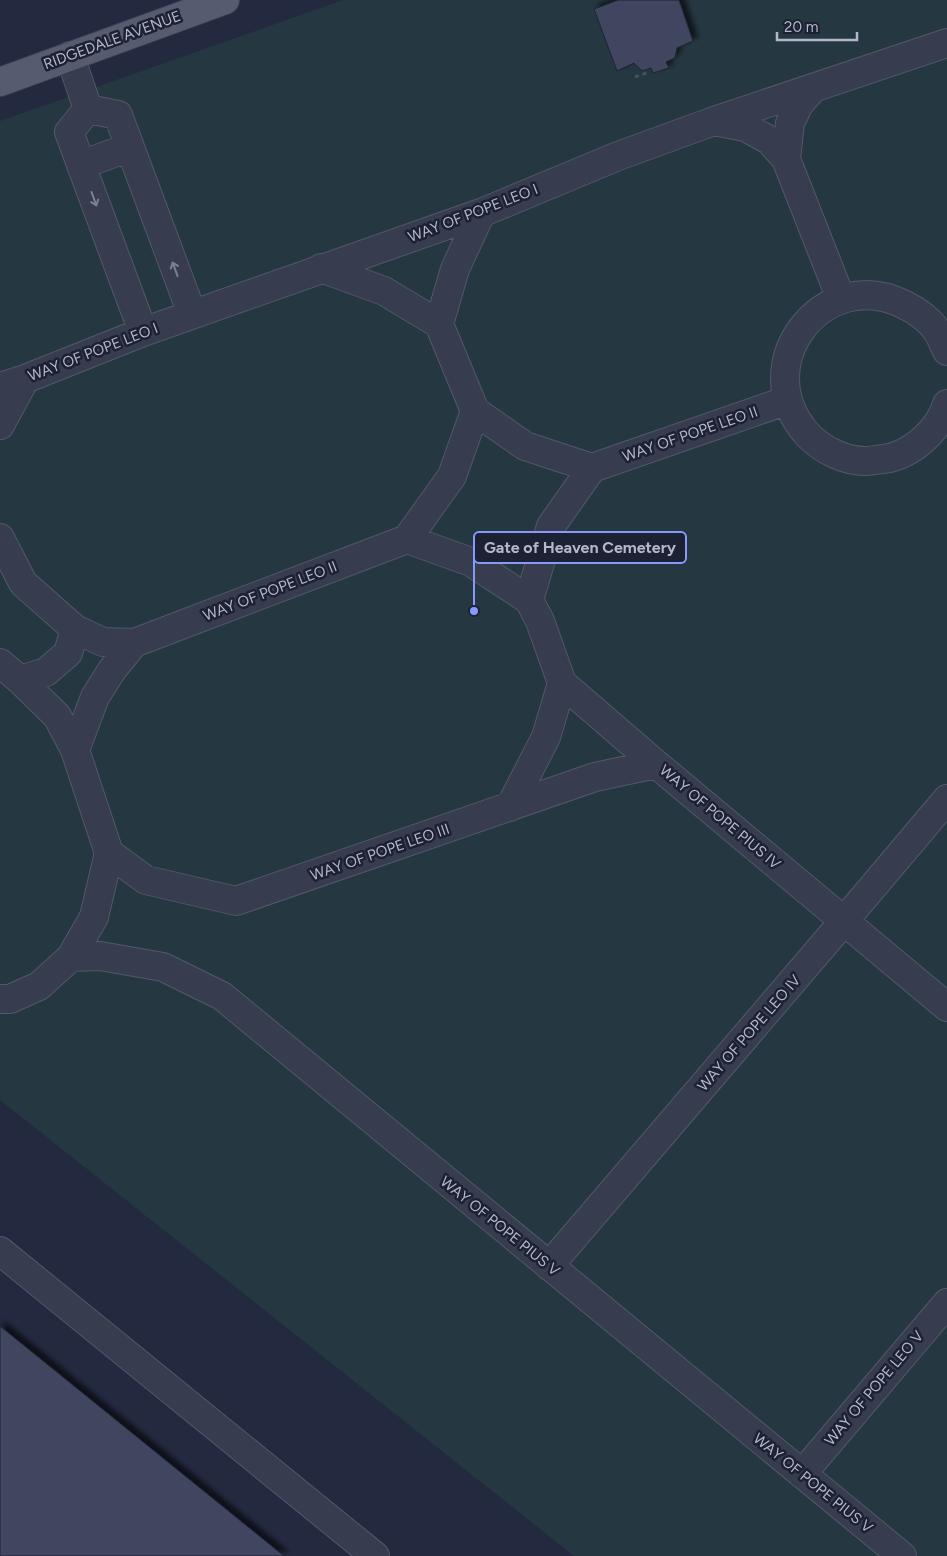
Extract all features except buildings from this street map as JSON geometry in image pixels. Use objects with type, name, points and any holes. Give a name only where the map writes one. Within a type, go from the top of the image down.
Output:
[{"type":"main road","name":"RIDGEDALE AVENUE","points":[[0,82],[225,0]]},
{"type":"lane","name":"WAY OF POPE LEO I","points":[[13,383],[192,314],[481,213],[618,156],[714,121],[947,44]]},
{"type":"lane","points":[[70,56],[88,109]]},
{"type":"lane","points":[[786,159],[790,123],[799,104],[812,88]]},
{"type":"lane","points":[[88,109],[118,115],[192,314]]},
{"type":"lane","points":[[88,109],[69,132],[143,332]]},
{"type":"lane","points":[[714,121],[745,127],[769,140],[786,159],[841,299]]},
{"type":"lane","points":[[81,164],[130,147]]},
{"type":"lane","points":[[439,324],[455,269],[481,213]]},
{"type":"lane","points":[[322,268],[384,291],[439,324],[475,411],[525,446],[592,468],[551,526],[530,600],[471,562],[407,539],[452,476],[475,411]]},
{"type":"lane","points":[[947,351],[936,330],[918,311],[894,299],[868,294],[841,299],[819,311],[801,329],[789,351],[785,376],[788,400],[799,424],[816,443],[839,456],[865,461],[891,458],[940,435],[947,404]]},
{"type":"lane","points":[[0,425],[13,383]]},
{"type":"lane","name":"WAY OF POPE LEO II","points":[[592,468],[788,400]]},
{"type":"lane","name":"WAY OF POPE LEO II","points":[[0,538],[23,583],[75,629],[103,642],[134,643],[407,539]]},
{"type":"lane","name":"WAY OF POPE PIUS IV","points":[[530,600],[540,620],[562,683],[947,1007]]},
{"type":"lane","points":[[10,672],[46,672],[68,653],[75,629]]},
{"type":"lane","name":"WAY OF POPE LEO II","points":[[75,750],[94,697],[112,670],[134,643]]},
{"type":"lane","points":[[0,999],[10,999],[39,986],[70,957],[94,917],[109,853],[75,750],[57,716],[10,672]]},
{"type":"lane","points":[[510,807],[546,737],[562,683]]},
{"type":"lane","name":"WAY OF POPE LEO III","points":[[109,853],[146,880],[236,901],[594,777],[656,764]]},
{"type":"lane","name":"WAY OF POPE LEO IV","points":[[549,1266],[947,799]]},
{"type":"lane","name":"WAY OF POPE PIUS V","points":[[70,957],[100,956],[163,967],[222,996],[902,1556]]},
{"type":"lane","points":[[0,1251],[375,1556]]},
{"type":"lane","name":"WAY OF POPE LEO V","points":[[802,1474],[947,1303]]},
{"type":"path","points":[[635,77],[649,72]]},
{"type":"shaded area","points":[[343,0],[947,0],[947,1556],[574,1556],[0,1100],[0,121]]},
{"type":"place","name":"Gate of Heaven Cemetery","points":[[474,611]]}]
